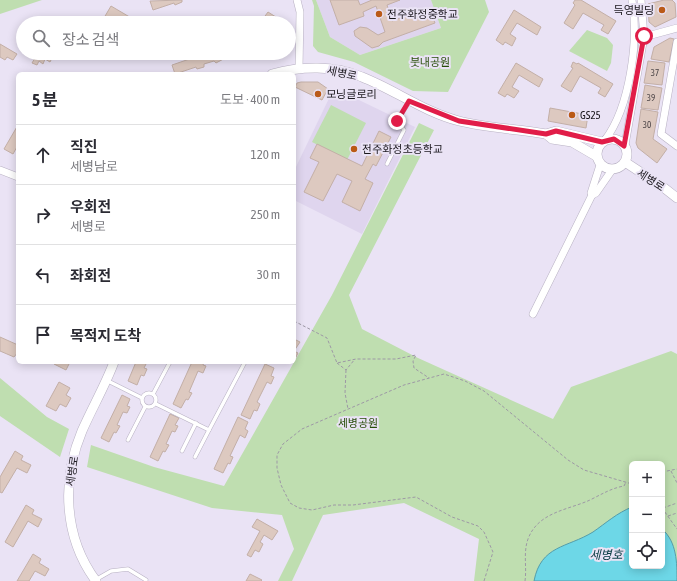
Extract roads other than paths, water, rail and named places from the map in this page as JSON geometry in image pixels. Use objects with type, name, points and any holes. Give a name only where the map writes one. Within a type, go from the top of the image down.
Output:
[{"type":"street","points":[[297,0],[300,12],[299,69]]},
{"type":"street","points":[[533,314],[592,195],[596,193],[612,170],[600,164],[596,156],[598,146],[614,129],[633,60],[636,27],[632,0]]},
{"type":"street","points":[[624,146],[644,36],[641,0]]},
{"type":"street","points":[[644,36],[677,28]]},
{"type":"street","points":[[677,42],[661,134],[677,146]]},
{"type":"street","name":"세병로","points":[[283,72],[299,69],[343,71],[362,76],[409,101],[459,121],[546,134],[556,131],[604,141],[614,139],[624,146],[627,154],[625,162],[618,168],[612,170]]},
{"type":"street","name":"세병로","points":[[546,134],[552,139],[572,142],[596,156]]},
{"type":"street","name":"세병로","points":[[625,162],[677,198]]},
{"type":"street","points":[[592,195],[590,193],[600,164]]},
{"type":"street","points":[[0,170],[16,176]]},
{"type":"street","name":"세병로","points":[[96,581],[83,562],[76,544],[71,528],[68,506],[72,470],[77,446],[113,364]]},
{"type":"lane","points":[[387,164],[404,130],[397,121],[409,101]]},
{"type":"lane","points":[[153,394],[169,364]]},
{"type":"lane","points":[[195,457],[244,364]]},
{"type":"lane","points":[[107,380],[142,398]]},
{"type":"lane","points":[[145,407],[142,403],[142,398],[146,393],[153,394]]},
{"type":"lane","points":[[153,394],[156,398],[156,404]]},
{"type":"lane","points":[[145,407],[150,408],[156,404]]},
{"type":"lane","points":[[156,404],[209,430]]},
{"type":"lane","points":[[128,440],[145,407]]},
{"type":"lane","points":[[182,451],[196,423]]},
{"type":"lane","points":[[96,581],[111,572],[128,569],[146,580]]},
{"type":"water","name":"세병호","points":[[629,508],[629,569],[665,569],[665,532],[671,540],[675,553],[677,581],[534,581],[537,569],[549,554],[556,549],[593,532]]},
{"type":"place","name":"득영빌딩","points":[[662,10]]},
{"type":"place","name":"전주화정중학교","points":[[379,14]]},
{"type":"place","name":"모닝글로리","points":[[318,94]]},
{"type":"place","name":"GS25","points":[[572,115]]},
{"type":"place","name":"전주화정초등학교","points":[[354,149]]},
{"type":"park label","name":"붓내공원","points":[[430,62]]},
{"type":"park label","name":"세병공원","points":[[358,423]]}]
